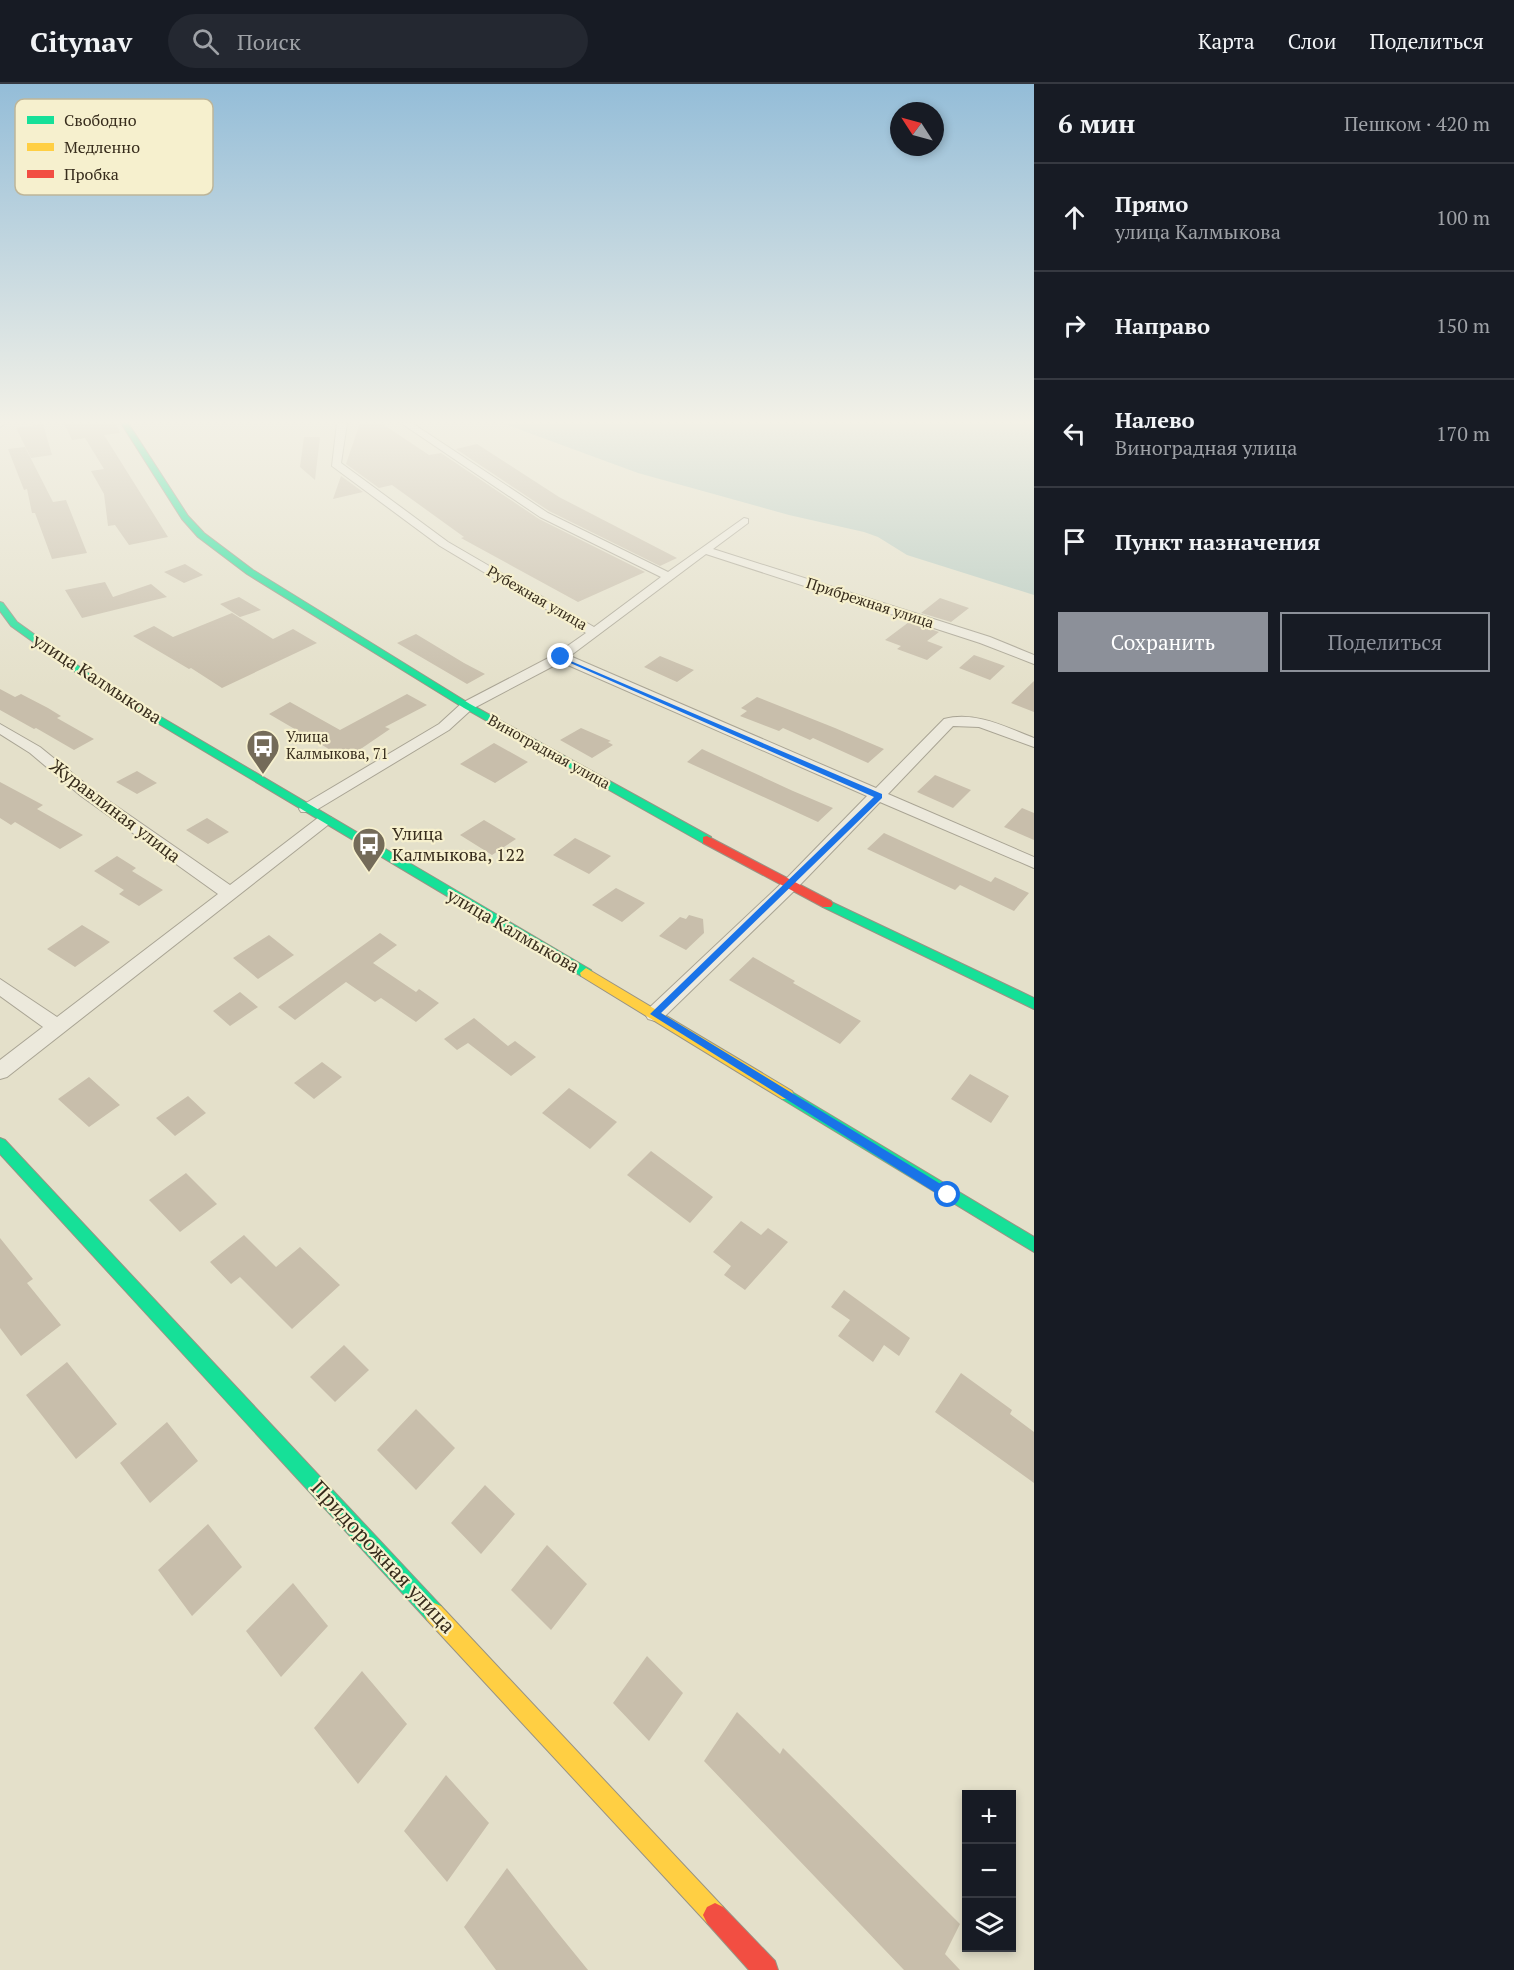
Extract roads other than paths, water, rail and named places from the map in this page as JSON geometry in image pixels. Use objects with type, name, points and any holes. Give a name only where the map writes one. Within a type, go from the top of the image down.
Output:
[{"type":"street","name":"Виноградная улица","points":[[181,511],[220,552],[467,706],[789,886],[1034,1004]]},
{"type":"street","name":"Рубежная улица","points":[[399,511],[444,544],[594,632]]},
{"type":"street","points":[[538,511],[669,576]]},
{"type":"street","points":[[307,809],[435,733],[467,706],[561,657],[744,521]]},
{"type":"street","name":"Прибрежная улица","points":[[704,550],[985,640],[1034,660]]},
{"type":"street","name":"улица Калмыкова","points":[[0,605],[14,624],[95,682],[325,821],[655,1014],[1034,1245]]},
{"type":"street","points":[[561,657],[1034,862]]},
{"type":"street","points":[[655,1014],[789,886],[949,722],[973,721],[1034,743]]},
{"type":"street","name":"Журавлиная улица","points":[[0,728],[35,750],[87,793],[230,894]]},
{"type":"street","points":[[0,1071],[325,821]]},
{"type":"street","points":[[0,986],[57,1027]]},
{"type":"street","name":"Придорожная улица","points":[[0,1144],[766,1970]]},
{"type":"place","name":"Улица Калмыкова, 71","points":[[263,775]]},
{"type":"place","name":"Улица Калмыкова, 122","points":[[369,873]]}]
